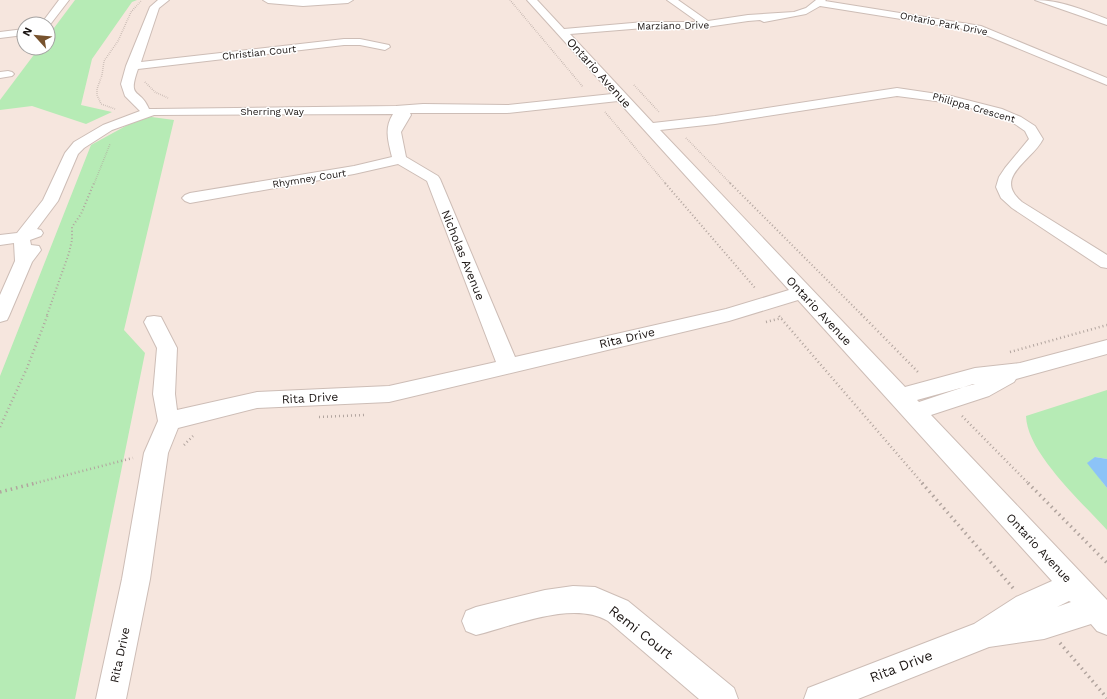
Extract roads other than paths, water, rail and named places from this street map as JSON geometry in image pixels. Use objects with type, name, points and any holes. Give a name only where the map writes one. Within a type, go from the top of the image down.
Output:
[{"type":"street","points":[[52,16],[64,0]]},
{"type":"street","points":[[150,107],[127,89],[132,66],[155,7],[164,0]]},
{"type":"street","points":[[268,0],[298,3],[348,0]]},
{"type":"street","name":"Ontario Avenue","points":[[532,0],[1101,615]]},
{"type":"street","points":[[672,0],[708,25]]},
{"type":"street","points":[[1040,0],[1063,6],[1107,22]]},
{"type":"street","name":"Marziano Drive","points":[[563,34],[644,25],[678,27],[752,21],[804,12],[820,1]]},
{"type":"street","name":"Ontario Park Drive","points":[[820,1],[978,28],[1002,36],[1107,82]]},
{"type":"street","points":[[0,35],[16,33]]},
{"type":"street","name":"Christian Court","points":[[132,66],[344,42],[360,42],[385,46]]},
{"type":"street","name":"Philippa Crescent","points":[[651,130],[896,92],[916,92],[938,96],[1004,114],[1027,125],[1033,130],[1036,139],[1006,176],[1003,187],[1005,193],[1017,205],[1107,263]]},
{"type":"street","name":"Sherring Way","points":[[27,234],[51,212],[50,201],[76,147],[91,137],[150,107],[180,111],[364,110],[402,113],[444,110],[507,109],[618,94]]},
{"type":"street","points":[[400,159],[394,132],[402,113]]},
{"type":"street","name":"Rhymney Court","points":[[190,198],[354,170],[400,159]]},
{"type":"street","name":"Nicholas Avenue","points":[[400,159],[433,179],[508,366]]},
{"type":"street","points":[[0,236],[27,234]]},
{"type":"street","points":[[0,240],[27,234]]},
{"type":"street","points":[[0,316],[24,261],[36,245],[27,234]]},
{"type":"street","name":"Rita Drive","points":[[111,699],[136,579],[156,453],[169,420],[257,400],[389,394],[806,297]]},
{"type":"street","points":[[154,322],[167,345],[169,358],[163,392],[169,420]]},
{"type":"street","points":[[906,405],[941,394],[981,390],[1020,371],[1107,346]]},
{"type":"street","name":"Rita Drive","points":[[820,699],[1036,615],[1073,585]]},
{"type":"street","name":"Remi Court","points":[[476,621],[568,600],[587,599],[603,603],[618,611],[724,699]]},
{"type":"street","name":"Rita Drive","points":[[1036,615],[1101,615]]},
{"type":"water","points":[[1095,457],[1107,459],[1107,488],[1087,463]]}]
